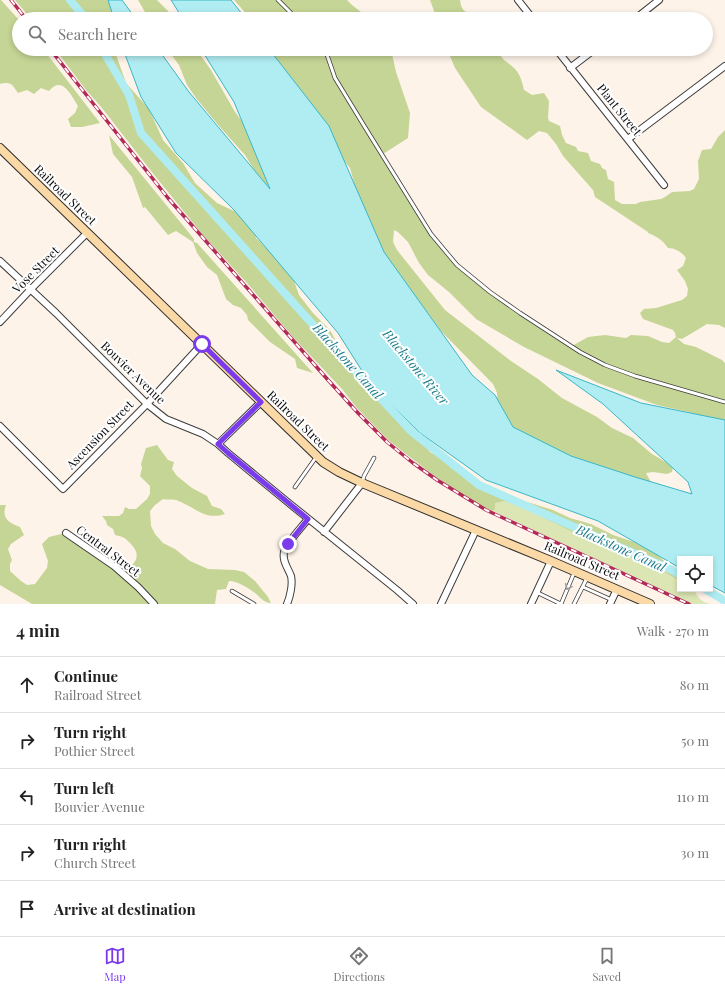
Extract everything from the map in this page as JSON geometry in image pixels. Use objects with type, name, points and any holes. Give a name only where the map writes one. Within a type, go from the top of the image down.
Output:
[{"type":"street","points":[[518,0],[527,12]]},
{"type":"street","points":[[644,12],[659,0]]},
{"type":"street","name":"Plant Street","points":[[561,56],[664,185]]},
{"type":"street","points":[[570,68],[586,56]]},
{"type":"street","points":[[628,139],[725,66]]},
{"type":"street","name":"Railroad Street","points":[[0,148],[323,462],[339,472],[362,483],[551,560],[650,604]]},
{"type":"street","name":"Vose Street","points":[[0,322],[87,233]]},
{"type":"street","name":"Bouvier Avenue","points":[[0,261],[56,313],[147,404],[166,419],[203,434],[218,444],[413,604]]},
{"type":"street","name":"Ascension Street","points":[[0,426],[63,489],[147,404],[202,344]]},
{"type":"street","points":[[218,444],[261,402]]},
{"type":"street","points":[[324,532],[362,483]]},
{"type":"street","points":[[287,604],[292,578],[284,560],[284,553],[288,544],[308,519]]},
{"type":"street","points":[[441,604],[476,530]]},
{"type":"street","name":"Central Street","points":[[66,533],[114,566],[138,587],[154,604]]},
{"type":"street","points":[[531,604],[551,560]]},
{"type":"street","points":[[611,602],[617,589]]},
{"type":"lane","points":[[278,0],[291,12]]},
{"type":"lane","points":[[327,56],[335,78],[431,234],[457,265],[490,292],[514,309],[580,352],[605,365],[635,376],[725,402]]},
{"type":"lane","points":[[295,487],[317,456]]},
{"type":"lane","points":[[362,483],[364,476],[374,458]]},
{"type":"lane","points":[[536,592],[561,604],[575,571]]},
{"type":"lane","points":[[574,604],[588,576]]},
{"type":"lane","points":[[583,587],[611,602]]},
{"type":"lane","points":[[232,591],[254,604]]},
{"type":"green space","points":[[1,0],[12,12],[12,56],[48,56],[100,123],[82,127],[71,127],[68,119],[75,113],[78,106],[66,88],[62,86],[58,85],[49,91],[41,88],[34,94],[27,90],[18,93],[9,83],[0,84]]},
{"type":"green space","points":[[15,0],[107,0],[114,5],[116,12],[25,12]]},
{"type":"green space","points":[[138,0],[157,0],[168,12],[145,12]]},
{"type":"green space","points":[[234,0],[347,0],[361,12],[245,12]]},
{"type":"green space","points":[[430,0],[460,0],[461,6],[466,12],[434,12]]},
{"type":"green space","points":[[60,56],[116,56],[126,83],[149,109],[163,140],[183,163],[195,183],[217,203],[249,218],[253,225],[256,238],[292,275],[299,295],[313,313],[330,330],[347,362],[366,388],[390,413],[415,432],[430,452],[443,459],[466,478],[505,495],[553,510],[570,518],[591,524],[613,535],[634,542],[656,554],[677,570],[677,579],[663,570],[593,542],[523,508],[504,501],[495,503],[495,509],[493,511],[485,508],[437,478],[388,440],[356,407],[342,389],[293,337],[247,283],[203,235],[86,90]]},
{"type":"green space","points":[[172,56],[201,56],[211,70],[235,112],[254,137],[272,188],[259,178],[245,155],[196,98],[187,85],[179,65]]},
{"type":"green space","points":[[274,56],[393,56],[396,72],[410,113],[408,138],[383,154],[430,232],[456,263],[489,291],[572,346],[588,337],[605,335],[626,338],[631,335],[648,336],[662,342],[669,343],[676,337],[673,330],[643,319],[640,313],[644,309],[656,308],[682,300],[687,296],[688,289],[685,281],[677,270],[683,266],[686,258],[678,251],[668,248],[654,235],[648,233],[595,197],[593,190],[563,156],[547,133],[539,131],[527,140],[481,107],[455,68],[450,56],[501,56],[519,74],[524,90],[532,95],[544,93],[549,101],[549,121],[560,126],[566,143],[576,147],[578,151],[588,153],[591,161],[600,164],[602,168],[606,170],[608,179],[614,182],[615,200],[622,204],[636,204],[661,199],[672,192],[690,191],[694,189],[699,179],[698,161],[702,150],[711,149],[718,137],[725,130],[725,328],[719,325],[707,324],[682,339],[677,338],[684,344],[696,347],[725,363],[725,424],[688,412],[657,405],[598,383],[524,347],[476,319],[449,292],[428,275],[419,263],[408,242],[394,230],[393,242],[397,250],[445,310],[562,398],[597,417],[612,428],[633,438],[652,454],[673,467],[672,472],[667,474],[653,472],[646,473],[652,484],[635,479],[629,475],[599,474],[498,423],[497,393],[493,384],[441,331],[425,309],[394,273],[355,210],[355,186],[350,168],[334,149]]},
{"type":"green space","points":[[109,135],[194,239],[194,242],[197,243],[313,373],[297,368],[295,359],[270,342],[248,320],[247,315],[241,308],[233,305],[226,299],[217,275],[207,267],[197,253],[193,242],[176,231],[168,235],[145,207],[143,208],[132,177],[113,154]]},
{"type":"green space","points":[[157,445],[168,460],[174,462],[172,469],[177,476],[192,488],[207,496],[212,506],[221,509],[225,514],[211,516],[199,512],[176,500],[163,499],[150,511],[151,526],[155,534],[163,543],[175,549],[190,561],[208,569],[235,570],[244,572],[255,581],[271,603],[264,601],[243,585],[229,581],[226,589],[217,590],[215,604],[32,604],[0,585],[0,505],[6,505],[5,517],[12,524],[20,527],[24,535],[11,544],[8,549],[12,560],[10,564],[10,571],[27,585],[35,584],[47,568],[48,561],[42,544],[49,537],[61,534],[80,544],[122,575],[133,564],[137,557],[135,549],[127,540],[115,535],[113,529],[107,525],[102,516],[119,516],[123,513],[125,507],[129,509],[136,509],[147,499],[150,494],[150,486],[140,476],[142,468],[141,464],[146,448]]},
{"type":"green space","points":[[504,501],[523,508],[593,542],[663,570],[677,579],[677,592],[695,592],[700,599],[710,604],[689,604],[493,511],[495,509],[495,503]]},
{"type":"water","points":[[108,0],[122,0],[131,12],[112,12]]},
{"type":"water","points":[[171,0],[231,0],[240,12],[179,12]]},
{"type":"water","name":"Blackstone River","points":[[126,56],[163,56],[189,92],[270,189],[234,102],[205,56],[274,56],[329,126],[384,252],[472,375],[495,395],[513,427],[571,456],[692,494],[688,482],[603,404],[556,370],[641,403],[725,420],[725,593],[713,587],[713,556],[677,556],[677,566],[598,521],[486,480],[420,433],[371,385],[338,333],[234,210],[176,153],[141,97]]},
{"type":"waterway","name":"Blackstone Canal","points":[[70,0],[80,12]]},
{"type":"waterway","name":"Blackstone Canal","points":[[106,56],[129,95],[141,133],[333,347],[411,431],[479,485],[677,573]]},
{"type":"waterway","name":"Blackstone Canal","points":[[710,592],[725,601]]},
{"type":"railway","points":[[11,0],[20,12]]},
{"type":"railway","points":[[56,56],[168,198],[328,380],[387,442],[437,480],[486,510],[689,604]]},
{"type":"route","points":[[202,344],[261,402],[218,444],[308,519],[288,544]]}]
